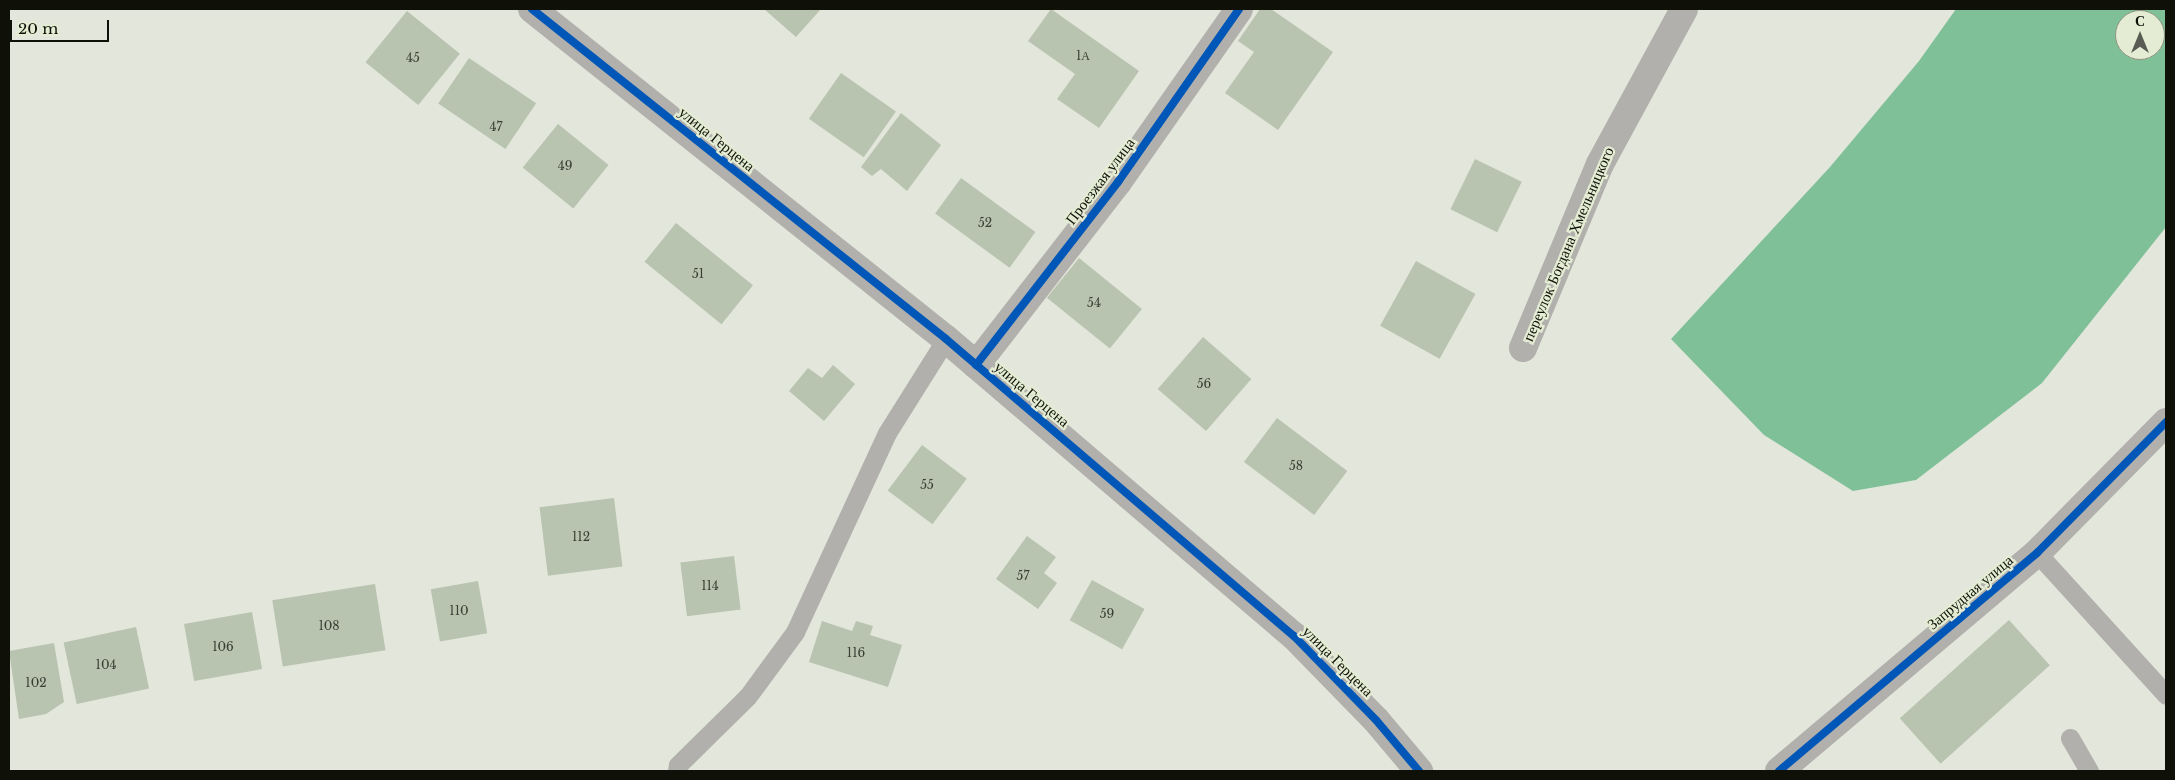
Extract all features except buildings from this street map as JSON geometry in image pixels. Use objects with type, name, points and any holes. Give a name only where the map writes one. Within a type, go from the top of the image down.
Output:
[{"type":"street","name":"улица Герцена","points":[[532,9],[946,340],[1294,636],[1376,720],[1419,771]]},
{"type":"street","name":"Проезжая улица","points":[[976,365],[1118,182],[1239,9]]},
{"type":"street","name":"переулок Богдана Хмельницкого","points":[[1523,348],[1600,164],[1684,9]]},
{"type":"street","name":"Запрудная улица","points":[[1779,771],[2037,554],[2166,422]]},
{"type":"lane","points":[[677,771],[678,765],[748,696],[794,632],[887,433],[946,340]]},
{"type":"lane","points":[[2037,554],[2166,695]]},
{"type":"lane","points":[[2070,738],[2089,771]]},
{"type":"shaded area","points":[[1956,9],[2166,9],[2166,227],[2042,383],[1916,480],[1853,491],[1764,435],[1671,339],[1830,167],[1919,61]]},
{"type":"cycle path","points":[[532,9],[946,339],[1294,636],[1376,720],[1419,771]]},
{"type":"cycle path","points":[[976,365],[1118,182],[1239,9]]},
{"type":"cycle path","points":[[1779,771],[2037,553],[2166,422]]}]
